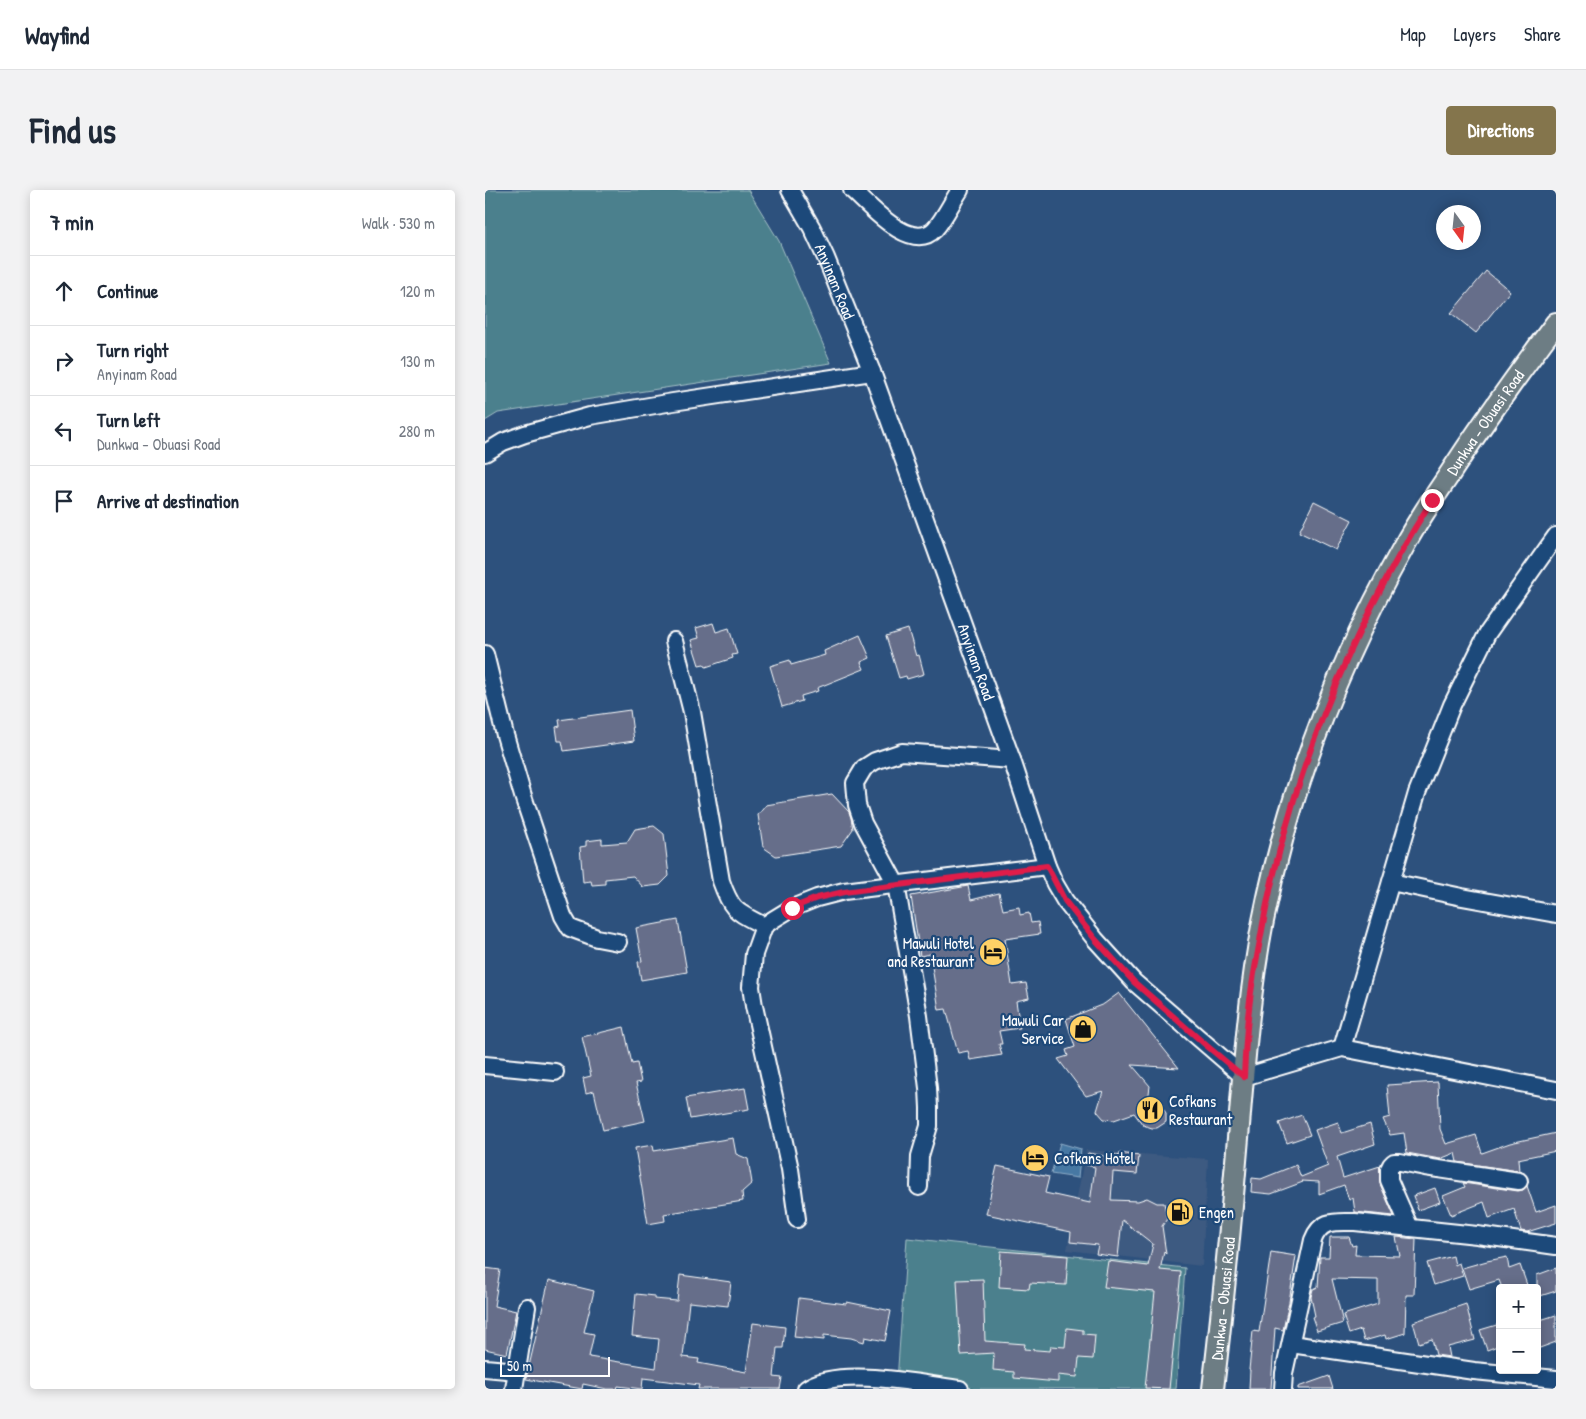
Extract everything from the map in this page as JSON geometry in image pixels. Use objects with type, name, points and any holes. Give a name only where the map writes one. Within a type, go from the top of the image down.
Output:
[{"type":"main road","name":"Dunkwa - Obuasi Road","points":[[1213,1389],[1244,1077],[1249,1008],[1273,874],[1289,818],[1309,757],[1337,683],[1367,617],[1405,543],[1464,451],[1556,323]]},
{"type":"street","name":"Anyinam Road","points":[[790,190],[812,228],[872,372],[1012,760],[1047,866],[1065,901],[1095,939],[1134,982],[1244,1077]]},
{"type":"street","points":[[852,190],[898,230],[920,236],[935,229],[960,190]]},
{"type":"street","points":[[485,453],[503,442],[525,434],[590,416],[872,372]]},
{"type":"street","points":[[1342,1048],[1417,793],[1452,705],[1487,634],[1556,536]]},
{"type":"street","points":[[674,641],[692,712],[721,881],[729,902],[738,912],[764,926]]},
{"type":"street","points":[[485,654],[523,796],[563,916],[570,928],[597,938],[618,942]]},
{"type":"street","points":[[919,1187],[920,1156],[929,1126],[929,1088],[919,1016],[896,884],[863,823],[857,805],[855,783],[864,768],[875,760],[902,752],[1012,760]]},
{"type":"street","points":[[797,1219],[790,1169],[758,1028],[751,987],[754,954],[764,926],[792,908],[817,898],[844,892],[1047,866]]},
{"type":"street","points":[[1391,882],[1556,914]]},
{"type":"street","points":[[1244,1077],[1342,1048],[1556,1090]]},
{"type":"street","points":[[485,1065],[555,1072]]},
{"type":"street","points":[[1410,1228],[1389,1180],[1389,1169],[1394,1162],[1519,1181]]},
{"type":"street","points":[[1283,1389],[1284,1373],[1306,1268],[1313,1240],[1321,1226],[1341,1222],[1410,1228],[1556,1246]]},
{"type":"street","points":[[514,1389],[527,1307]]},
{"type":"street","points":[[1291,1344],[1474,1371],[1556,1379]]},
{"type":"street","points":[[485,1368],[517,1371]]},
{"type":"street","points":[[806,1389],[815,1383],[841,1377],[891,1380],[960,1389]]},
{"type":"shaded area","points":[[1060,1143],[1081,1149],[1078,1178],[1051,1174]]},
{"type":"shaded area","points":[[1086,1150],[1208,1159],[1202,1266],[1067,1250]]},
{"type":"green space","points":[[485,190],[748,190],[779,241],[831,363],[498,413],[485,421]]},
{"type":"green space","points":[[907,1238],[1185,1268],[1176,1389],[971,1389],[897,1381]]},
{"type":"building","points":[[1486,271],[1510,291],[1476,333],[1451,313]]},
{"type":"building","points":[[1314,501],[1352,520],[1336,550],[1299,532]]},
{"type":"building","points":[[713,623],[716,632],[729,628],[737,654],[732,655],[733,658],[706,667],[704,664],[699,665],[691,640],[699,638],[696,628]]},
{"type":"building","points":[[908,629],[916,656],[919,655],[924,674],[907,679],[906,676],[899,678],[886,636]]},
{"type":"building","points":[[860,635],[870,658],[861,662],[864,669],[817,688],[818,691],[801,696],[802,701],[782,707],[770,666],[790,660],[791,665],[825,655],[824,651]]},
{"type":"building","points":[[630,710],[634,741],[564,751],[562,741],[558,741],[556,727],[560,726],[559,720]]},
{"type":"building","points":[[832,794],[849,812],[853,829],[841,846],[776,856],[763,847],[758,815],[766,805]]},
{"type":"building","points":[[654,826],[664,834],[669,876],[660,885],[643,887],[633,876],[605,879],[605,884],[592,885],[591,881],[583,882],[580,847],[586,846],[586,841],[602,839],[602,844],[627,842],[635,829]]},
{"type":"building","points":[[968,886],[971,900],[999,893],[1003,910],[1019,907],[1020,915],[1029,913],[1031,923],[1038,922],[1040,934],[1005,939],[1012,985],[1026,983],[1029,998],[1016,1001],[1020,1028],[999,1031],[1002,1044],[999,1044],[1002,1055],[970,1060],[968,1051],[958,1053],[946,1009],[939,1010],[930,954],[920,956],[911,896]]},
{"type":"building","points":[[678,920],[687,972],[641,980],[638,962],[642,961],[636,928]]},
{"type":"building","points":[[1119,993],[1179,1068],[1132,1065],[1150,1086],[1148,1101],[1160,1104],[1166,1113],[1166,1122],[1157,1128],[1143,1125],[1134,1113],[1114,1120],[1104,1119],[1097,1111],[1103,1091],[1086,1096],[1058,1059],[1068,1056],[1066,1050],[1075,1047],[1066,1019],[1104,1004]]},
{"type":"building","points":[[624,1027],[632,1064],[637,1063],[641,1082],[636,1083],[645,1121],[603,1130],[594,1091],[586,1093],[583,1078],[591,1076],[582,1037]]},
{"type":"building","points":[[1438,1082],[1440,1129],[1446,1144],[1476,1135],[1482,1153],[1510,1143],[1556,1133],[1556,1151],[1518,1159],[1519,1171],[1457,1162],[1455,1153],[1440,1159],[1407,1153],[1404,1133],[1390,1135],[1383,1119],[1390,1117],[1387,1085]]},
{"type":"building","points":[[745,1088],[749,1109],[690,1119],[686,1098]]},
{"type":"building","points":[[1302,1115],[1310,1135],[1287,1143],[1279,1123]]},
{"type":"building","points":[[1338,1122],[1342,1133],[1370,1124],[1375,1144],[1337,1157],[1343,1178],[1380,1166],[1380,1184],[1394,1216],[1355,1212],[1353,1198],[1349,1200],[1344,1185],[1319,1194],[1319,1182],[1302,1181],[1271,1194],[1251,1192],[1252,1178],[1261,1179],[1296,1165],[1301,1177],[1328,1166],[1315,1130]]},
{"type":"building","points":[[733,1138],[736,1154],[748,1159],[752,1183],[742,1192],[743,1201],[664,1214],[665,1221],[648,1224],[635,1148],[653,1145],[654,1151]]},
{"type":"building","points":[[1088,1153],[1109,1157],[1110,1153],[1120,1156],[1120,1153],[1139,1156],[1137,1174],[1113,1172],[1111,1200],[1138,1201],[1147,1198],[1157,1203],[1164,1203],[1167,1219],[1162,1226],[1166,1254],[1164,1252],[1160,1270],[1181,1272],[1169,1389],[1145,1388],[1155,1292],[1104,1287],[1108,1261],[1148,1266],[1153,1244],[1122,1220],[1118,1257],[1096,1254],[1098,1245],[1070,1242],[1071,1232],[986,1214],[997,1166],[1049,1177],[1045,1193],[1090,1203],[1095,1167],[1086,1165]]},
{"type":"building","points":[[1463,1183],[1518,1191],[1523,1190],[1527,1186],[1536,1212],[1556,1205],[1556,1223],[1527,1232],[1521,1231],[1514,1209],[1489,1218],[1484,1202],[1451,1215],[1443,1196],[1465,1187]]},
{"type":"building","points":[[1435,1188],[1440,1202],[1418,1210],[1413,1196]]},
{"type":"building","points":[[1330,1237],[1349,1237],[1352,1246],[1356,1245],[1355,1255],[1400,1256],[1396,1237],[1416,1239],[1414,1295],[1406,1295],[1405,1333],[1386,1339],[1385,1335],[1364,1341],[1361,1330],[1349,1334],[1343,1315],[1378,1304],[1378,1280],[1332,1279],[1343,1323],[1317,1331],[1312,1317],[1315,1316],[1311,1297],[1313,1289],[1318,1287],[1320,1257],[1329,1257]]},
{"type":"building","points":[[1001,1251],[1068,1256],[1066,1285],[1030,1283],[1029,1289],[999,1287]]},
{"type":"building","points":[[1271,1252],[1296,1256],[1289,1302],[1283,1330],[1275,1328],[1271,1389],[1249,1389],[1253,1331],[1259,1332]]},
{"type":"building","points":[[1453,1256],[1455,1265],[1459,1263],[1463,1276],[1434,1285],[1427,1263]]},
{"type":"building","points":[[1507,1257],[1509,1269],[1520,1265],[1527,1284],[1500,1284],[1499,1280],[1469,1289],[1462,1268]]},
{"type":"building","points":[[485,1268],[500,1270],[494,1306],[516,1311],[507,1354],[485,1349]]},
{"type":"building","points":[[1556,1268],[1556,1291],[1541,1296],[1541,1284],[1537,1284],[1537,1275]]},
{"type":"building","points":[[680,1275],[731,1282],[728,1306],[689,1302],[683,1357],[699,1359],[698,1363],[746,1372],[753,1323],[785,1327],[783,1348],[777,1348],[774,1377],[782,1378],[780,1389],[698,1389],[699,1385],[643,1378],[642,1389],[618,1386],[617,1389],[607,1389],[583,1384],[582,1389],[526,1379],[549,1280],[594,1291],[584,1332],[594,1334],[589,1357],[656,1368],[659,1339],[632,1336],[636,1294],[654,1296],[654,1299],[677,1301]]},
{"type":"building","points":[[983,1279],[985,1341],[1025,1344],[1024,1349],[1050,1351],[1051,1346],[1065,1347],[1067,1328],[1083,1330],[1083,1334],[1095,1335],[1093,1359],[1079,1358],[1077,1377],[1058,1375],[1058,1382],[1014,1378],[1014,1372],[993,1370],[994,1353],[961,1355],[957,1280]]},
{"type":"building","points":[[799,1298],[846,1304],[847,1302],[891,1311],[885,1341],[865,1337],[864,1342],[851,1338],[824,1335],[824,1340],[794,1337]]},
{"type":"building","points":[[1466,1304],[1475,1340],[1448,1347],[1450,1357],[1436,1355],[1432,1339],[1419,1343],[1413,1322]]},
{"type":"building","points":[[1556,1315],[1556,1342],[1541,1348],[1541,1329],[1541,1320]]},
{"type":"building","points":[[1496,1325],[1496,1347],[1487,1350],[1480,1330]]},
{"type":"building","points":[[1329,1376],[1333,1389],[1298,1389],[1298,1387]]},
{"type":"place","name":"Mawuli Hotel and Restaurant","points":[[993,952]]},
{"type":"place","name":"Mawuli Car Service","points":[[1083,1029]]},
{"type":"place","name":"Cofkans Restaurant","points":[[1150,1110]]},
{"type":"place","name":"Cofkans Hotel","points":[[1035,1158]]},
{"type":"place","name":"Engen","points":[[1180,1212]]},
{"type":"route","points":[[792,908],[817,898],[844,892],[1047,866],[1065,901],[1095,939],[1134,982],[1244,1077],[1249,1008],[1255,965],[1273,874],[1289,818],[1309,757],[1337,683],[1363,625],[1405,543],[1432,500]]}]
